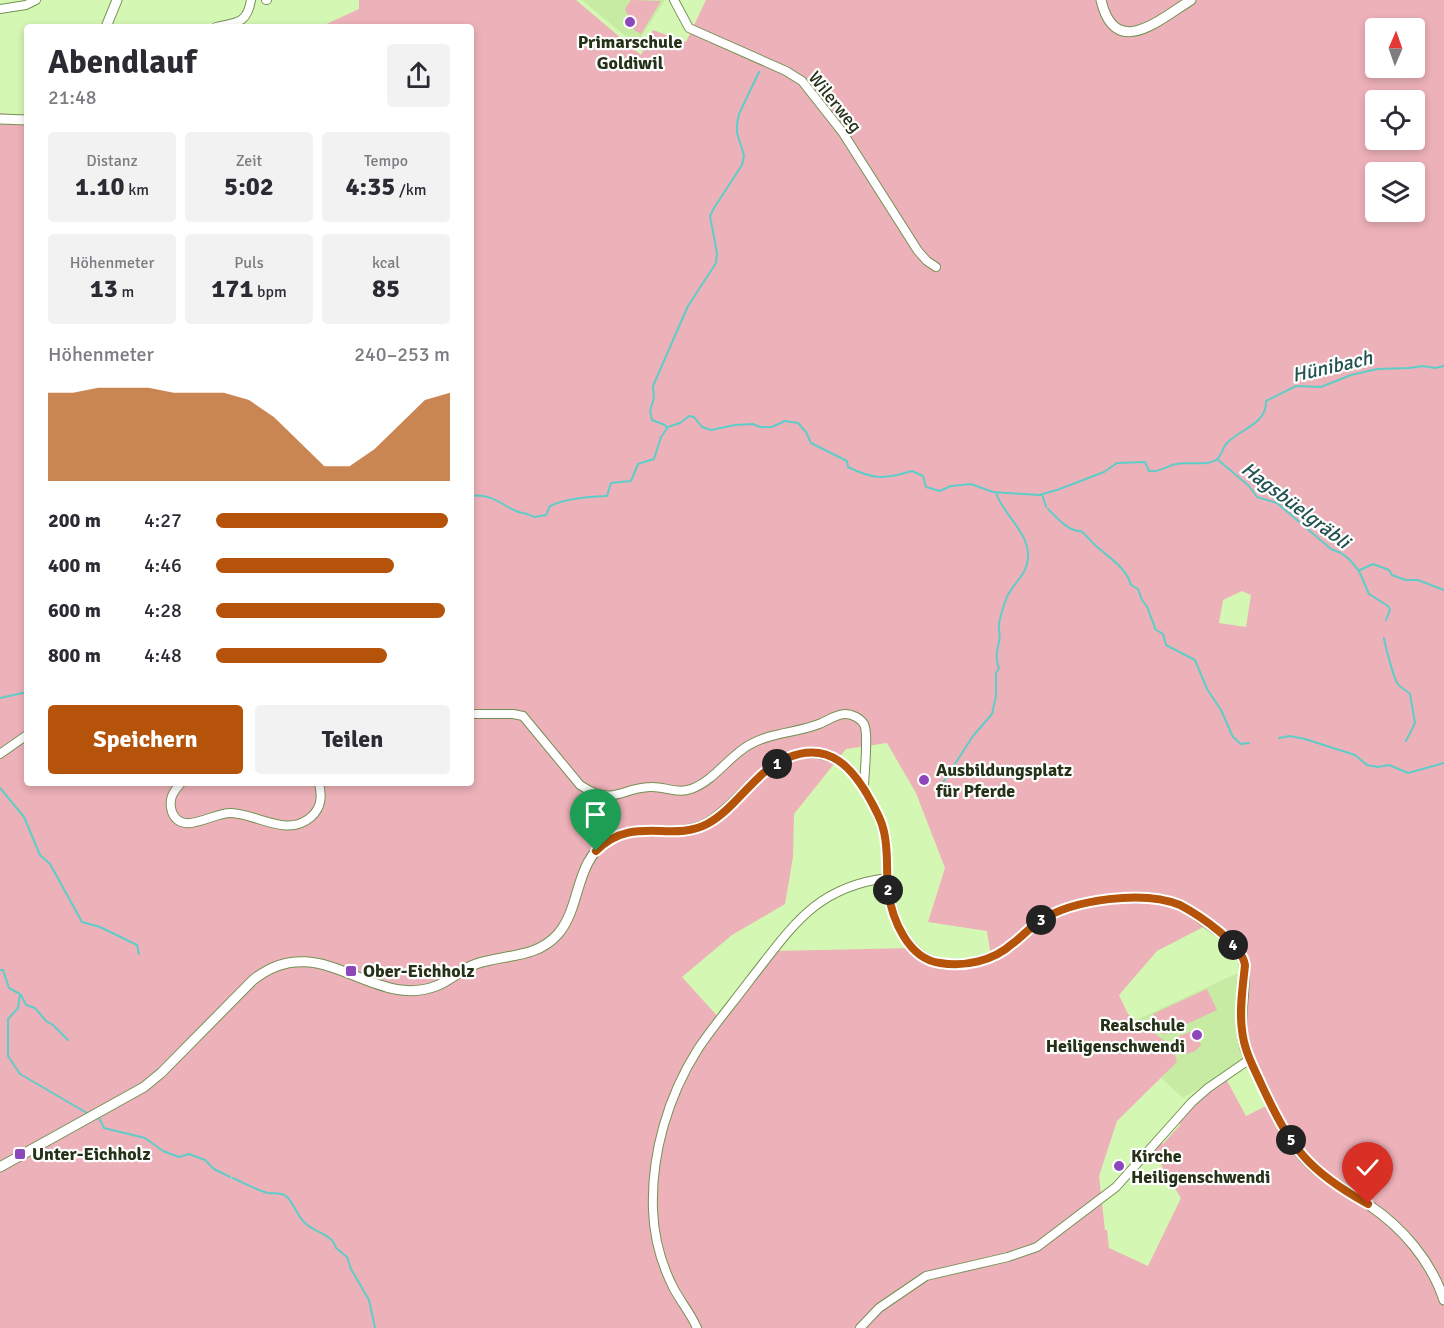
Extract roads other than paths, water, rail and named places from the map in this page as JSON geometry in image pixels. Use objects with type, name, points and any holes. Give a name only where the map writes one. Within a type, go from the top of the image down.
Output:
[{"type":"street","points":[[0,9],[26,5],[36,0]]},
{"type":"street","points":[[107,24],[117,0]]},
{"type":"street","points":[[228,24],[243,20],[248,14],[251,0]]},
{"type":"street","name":"Wilerweg","points":[[674,0],[689,28],[786,71],[802,81],[843,133],[918,251],[936,267]]},
{"type":"street","points":[[1101,0],[1110,24],[1120,31],[1131,32],[1142,30],[1191,0]]},
{"type":"street","points":[[0,119],[24,120]]},
{"type":"street","points":[[474,714],[523,716],[580,785],[597,794],[609,796],[650,786],[676,791],[689,790],[702,784],[741,750],[763,738],[812,727],[846,714],[857,717],[865,728],[864,789]]},
{"type":"street","points":[[0,754],[24,737]]},
{"type":"street","points":[[0,1167],[144,1087],[253,980],[276,965],[308,961],[401,989],[428,989],[472,966],[533,952],[549,942],[564,925],[587,863],[602,845],[632,831],[687,830],[701,827],[713,820],[776,764],[786,758],[802,754],[821,754],[840,761],[852,770],[883,825],[887,878],[893,912],[907,942],[917,953],[928,960],[948,964],[973,962],[998,954],[1040,921],[1069,908],[1130,898],[1156,898],[1180,905],[1228,940],[1243,958],[1245,965],[1241,1022],[1245,1047],[1284,1129],[1303,1157],[1329,1181],[1368,1204],[1404,1235],[1432,1271],[1444,1300]]},
{"type":"street","points":[[180,786],[172,795],[170,802],[173,814],[180,821],[192,824],[214,815],[229,813],[288,826],[302,823],[314,814],[321,802],[320,786]]},
{"type":"street","points":[[697,1328],[668,1276],[659,1252],[654,1224],[655,1170],[664,1128],[675,1093],[698,1049],[718,1021],[805,913],[835,892],[855,883],[887,878]]},
{"type":"street","points":[[860,1328],[879,1308],[916,1281],[930,1274],[1034,1249],[1116,1187],[1192,1102],[1250,1059]]},
{"type":"waterway","points":[[667,428],[652,420],[650,411],[654,398],[653,386],[688,306],[716,263],[717,253],[710,216],[742,165],[744,155],[737,133],[737,124],[739,114],[759,72]]},
{"type":"waterway","name":"Hünibach","points":[[474,496],[490,498],[534,517],[546,515],[550,506],[563,501],[607,496],[611,483],[631,481],[638,464],[654,459],[661,437],[668,427],[680,423],[689,416],[694,417],[702,427],[711,430],[735,425],[753,424],[760,427],[772,427],[785,421],[798,423],[806,432],[811,443],[847,461],[848,467],[873,476],[887,477],[912,471],[923,476],[926,487],[940,491],[951,486],[971,484],[993,492],[1039,495],[1104,472],[1117,463],[1145,462],[1149,471],[1153,471],[1176,464],[1213,461],[1219,457],[1232,438],[1258,421],[1265,409],[1266,401],[1296,386],[1321,387],[1351,375],[1377,369],[1444,366]]},
{"type":"waterway","name":"Hagsbüelgräbli","points":[[1217,459],[1249,486],[1257,497],[1277,503],[1331,549],[1350,560],[1359,571],[1369,594],[1388,606],[1390,610],[1386,620]]},
{"type":"waterway","points":[[942,784],[973,736],[992,714],[996,696],[996,673],[999,668],[997,655],[1000,618],[1008,595],[1023,574],[1028,561],[1023,537],[996,493]]},
{"type":"waterway","points":[[1042,494],[1046,507]]},
{"type":"waterway","points":[[1048,509],[1067,527],[1081,531],[1121,568],[1131,585],[1138,589],[1155,629],[1163,634],[1166,645],[1195,660],[1207,689],[1221,710],[1233,737],[1241,744],[1249,743]]},
{"type":"waterway","name":"Hagsbüelgräbli","points":[[1360,570],[1373,564],[1389,570],[1392,575],[1406,580],[1418,580],[1444,590]]},
{"type":"waterway","name":"Hagsbüelgräbli","points":[[1384,638],[1396,681],[1410,694],[1415,723],[1406,741]]},
{"type":"waterway","name":"Hünibach","points":[[0,698],[24,693]]},
{"type":"waterway","points":[[1279,738],[1290,736],[1305,739],[1355,755],[1367,765],[1378,767],[1389,765],[1408,773],[1444,763]]},
{"type":"waterway","points":[[0,788],[24,817],[40,855],[50,864],[82,922],[100,927],[137,945],[139,954]]},
{"type":"waterway","points":[[0,970],[3,970],[9,988],[20,994],[18,1008],[8,1019],[8,1056],[20,1074],[87,1113]]},
{"type":"waterway","points":[[21,995],[26,1005],[35,1008],[68,1040]]},
{"type":"waterway","points":[[99,1118],[104,1128],[145,1138],[163,1151],[179,1157],[189,1154],[205,1160],[214,1169],[230,1177]]},
{"type":"waterway","points":[[233,1178],[264,1192],[286,1196],[305,1223],[334,1243],[336,1248],[347,1257],[351,1269],[369,1300],[375,1328]]},
{"type":"place","name":"Primarschule Goldiwil","points":[[630,22]]},
{"type":"place","name":"Ausbildungsplatz für Pferde","points":[[924,780]]},
{"type":"place","name":"Ober-Eichholz","points":[[351,971]]},
{"type":"place","name":"Realschule Heiligenschwendi","points":[[1197,1035]]},
{"type":"place","name":"Unter-Eichholz","points":[[20,1154]]},
{"type":"place","name":"Kirche Heiligenschwendi","points":[[1119,1166]]}]
